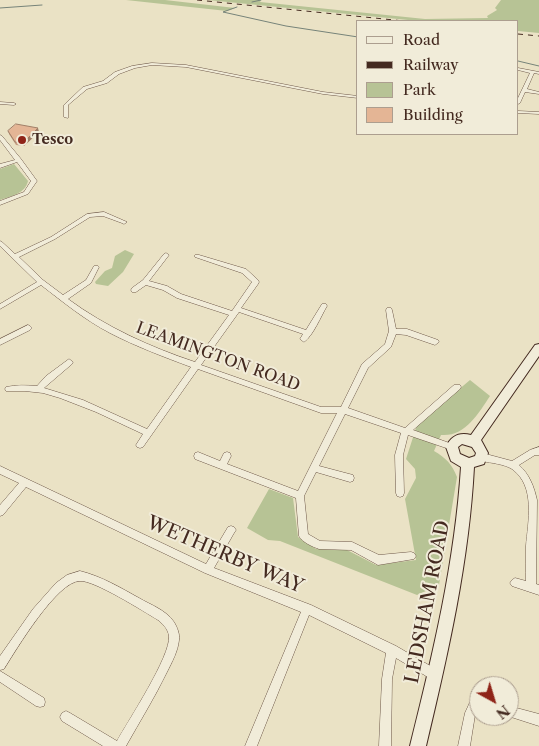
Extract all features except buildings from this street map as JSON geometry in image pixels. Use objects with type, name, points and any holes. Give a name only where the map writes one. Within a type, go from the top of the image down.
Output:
[{"type":"main road","points":[[474,441],[539,348]]},
{"type":"main road","points":[[460,439],[474,441],[481,448],[482,457],[477,463],[468,464],[455,457],[452,448],[454,443],[460,439]]},
{"type":"main road","name":"LEDSHAM ROAD","points":[[418,746],[435,675],[464,518],[468,464]]},
{"type":"street","points":[[66,117],[66,104],[85,88],[105,82],[117,73],[134,67],[152,64],[186,66],[322,93],[356,97]]},
{"type":"street","points":[[519,69],[539,73]]},
{"type":"street","points":[[519,101],[532,72]]},
{"type":"street","points":[[524,90],[539,93]]},
{"type":"street","points":[[0,103],[14,104]]},
{"type":"street","points":[[519,112],[539,113]]},
{"type":"street","points":[[0,137],[32,177],[33,185],[26,193],[0,203]]},
{"type":"street","points":[[0,166],[19,160]]},
{"type":"street","points":[[14,257],[53,238],[89,215],[98,213],[124,222]]},
{"type":"street","points":[[68,218],[77,222]]},
{"type":"street","name":"LEAMINGTON ROAD","points":[[0,242],[41,282],[63,299],[112,331],[139,344],[321,410],[343,410],[452,448]]},
{"type":"street","points":[[134,290],[145,282],[166,255]]},
{"type":"street","points":[[140,445],[256,282],[244,271],[197,256]]},
{"type":"street","points":[[63,299],[89,281],[96,267]]},
{"type":"street","points":[[0,306],[41,282]]},
{"type":"street","points":[[145,282],[165,288],[179,296],[308,333],[324,306]]},
{"type":"street","points":[[389,310],[393,331],[388,345],[365,366],[300,496],[302,529],[304,536],[320,545],[352,546],[378,560],[411,556]]},
{"type":"street","points":[[0,342],[28,328]]},
{"type":"street","points":[[393,331],[407,332],[435,342]]},
{"type":"street","points":[[39,389],[43,383],[69,362]]},
{"type":"street","points":[[400,493],[399,455],[405,432],[457,387]]},
{"type":"street","points":[[9,389],[39,389],[88,404],[108,416],[148,433]]},
{"type":"street","points":[[514,466],[533,452],[539,451]]},
{"type":"street","points":[[198,456],[300,496]]},
{"type":"street","points":[[222,465],[227,456]]},
{"type":"street","points":[[482,457],[514,466],[527,477],[533,488],[535,518],[531,543],[535,588],[515,583]]},
{"type":"street","points":[[314,468],[350,478]]},
{"type":"street","name":"WETHERBY WAY","points":[[0,470],[208,570],[307,609],[392,650],[435,675]]},
{"type":"street","points":[[0,512],[25,482]]},
{"type":"street","points":[[208,570],[230,530]]},
{"type":"street","points":[[0,665],[56,587],[71,577],[88,578],[162,616],[168,621],[174,635],[170,656],[120,746]]},
{"type":"street","points":[[251,746],[307,609]]},
{"type":"street","name":"LEDSHAM ROAD","points":[[385,746],[387,740],[387,679],[392,650]]},
{"type":"street","points":[[0,676],[40,702]]},
{"type":"street","points":[[519,714],[539,720]]},
{"type":"street","points":[[66,717],[114,746]]},
{"type":"street","points":[[464,746],[469,718]]},
{"type":"green space","points":[[126,0],[165,0],[235,8],[227,11]]},
{"type":"green space","points":[[208,0],[261,0],[260,2],[425,19],[488,18],[487,16],[497,10],[495,8],[501,0],[539,0],[539,33],[519,31],[519,20],[408,20]]},
{"type":"green space","points":[[14,164],[28,181],[21,192],[0,200],[0,169]]},
{"type":"green space","points":[[125,250],[134,254],[123,272],[108,286],[96,284],[95,282],[105,271],[112,268],[115,256]]},
{"type":"green space","points":[[470,380],[490,396],[476,417],[464,428],[450,435],[441,435],[434,451],[448,462],[457,477],[439,585],[417,595],[280,541],[268,540],[247,528],[269,489],[293,498],[298,537],[316,549],[347,550],[376,565],[416,560],[405,499],[416,478],[415,469],[406,459],[417,425]]},
{"type":"waterway","points":[[252,2],[261,0]]},
{"type":"waterway","points":[[0,8],[42,5]]},
{"type":"waterway","points":[[237,7],[223,12],[286,26],[356,37]]},
{"type":"waterway","points":[[519,61],[539,66]]},
{"type":"railway","points":[[197,0],[394,20]]},
{"type":"railway","points":[[519,34],[539,36]]},
{"type":"place","name":"Tesco","points":[[22,140]]}]
